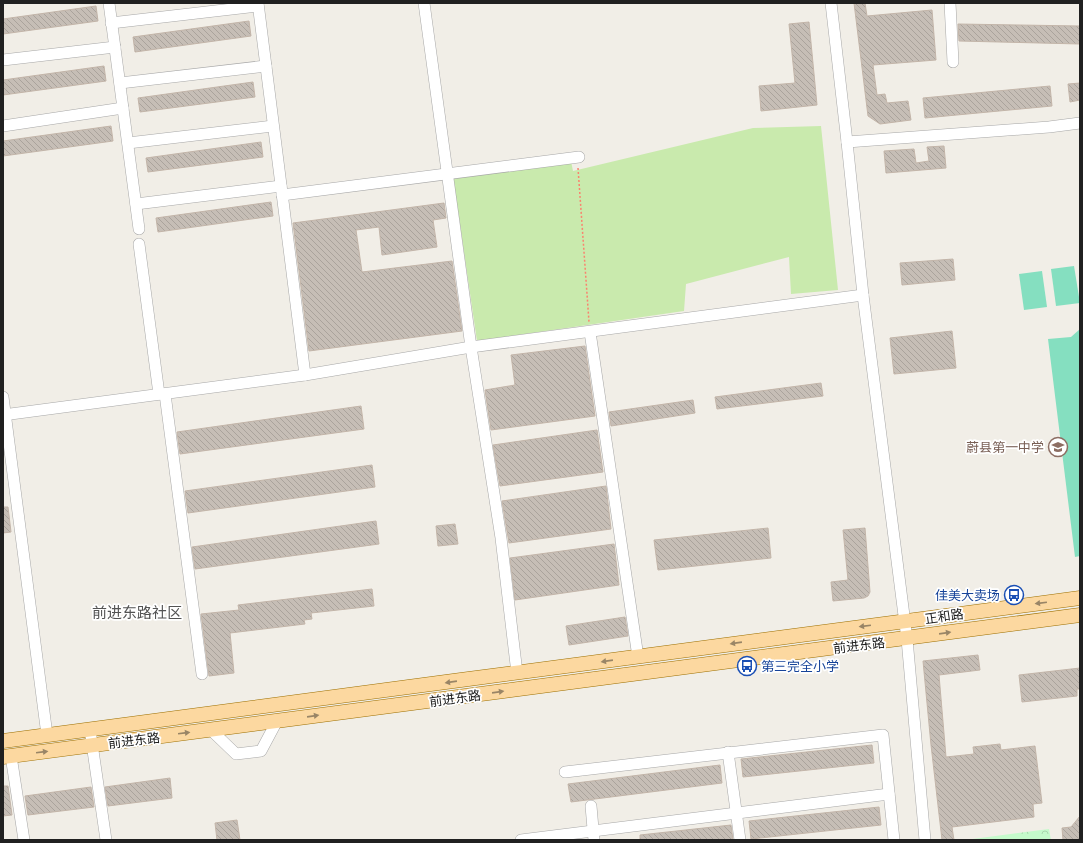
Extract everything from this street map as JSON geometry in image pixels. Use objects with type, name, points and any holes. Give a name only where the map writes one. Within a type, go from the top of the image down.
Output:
[{"type":"main road","name":"正和路","points":[[904,622],[1080,598]]},
{"type":"main road","name":"正和路","points":[[907,639],[1080,615]]},
{"type":"main road","name":"前进东路","points":[[3,741],[638,657],[760,639],[904,622]]},
{"type":"main road","name":"前进东路","points":[[7,756],[907,639]]},
{"type":"street","points":[[109,3],[139,229]]},
{"type":"street","points":[[424,3],[471,347],[501,538],[517,673]]},
{"type":"street","points":[[831,3],[863,295],[907,639],[925,840]]},
{"type":"street","points":[[950,3],[953,62]]},
{"type":"street","points":[[112,24],[258,4],[305,375]]},
{"type":"street","points":[[3,60],[115,47]]},
{"type":"street","points":[[120,83],[266,66]]},
{"type":"street","points":[[3,126],[123,108]]},
{"type":"street","points":[[847,142],[1049,127],[1080,123]]},
{"type":"street","points":[[128,143],[273,126]]},
{"type":"street","points":[[136,204],[448,174],[579,157]]},
{"type":"street","points":[[139,244],[202,674]]},
{"type":"street","points":[[4,415],[305,375],[471,347],[863,295]]},
{"type":"street","points":[[590,332],[638,657]]},
{"type":"street","points":[[3,397],[4,415],[47,735]]},
{"type":"street","points":[[211,730],[236,754],[261,751],[277,721]]},
{"type":"street","points":[[90,730],[106,840]]},
{"type":"street","points":[[566,772],[882,735],[894,840]]},
{"type":"street","points":[[728,752],[740,840]]},
{"type":"street","points":[[7,756],[24,840]]},
{"type":"street","points":[[521,840],[594,835],[736,813],[889,794]]},
{"type":"street","points":[[591,806],[594,835]]},
{"type":"path","points":[[579,157],[578,171],[590,332]]},
{"type":"green space","points":[[821,126],[838,290],[791,294],[789,257],[686,284],[684,311],[477,341],[453,177],[571,161],[573,171],[753,128]]},
{"type":"green space","points":[[1074,266],[1080,303],[1056,306],[1051,269]]},
{"type":"green space","points":[[1042,271],[1047,307],[1024,310],[1019,274]]},
{"type":"green space","points":[[1080,329],[1080,556],[1075,557],[1048,339],[1071,337]]},
{"type":"green space","points":[[1049,829],[1051,840],[965,840]]},
{"type":"building","points":[[854,3],[865,3],[867,16],[932,10],[936,60],[873,65],[877,95],[885,94],[887,103],[908,101],[911,120],[880,124],[868,116]]},
{"type":"building","points":[[96,6],[98,21],[3,34],[3,19]]},
{"type":"building","points":[[249,21],[251,36],[135,52],[133,37]]},
{"type":"building","points":[[809,22],[817,105],[761,111],[759,86],[795,83],[789,24]]},
{"type":"building","points":[[958,24],[1080,26],[1080,44],[959,41]]},
{"type":"building","points":[[104,66],[106,81],[3,95],[3,80]]},
{"type":"building","points":[[253,82],[255,97],[140,112],[138,98]]},
{"type":"building","points":[[1080,83],[1080,100],[1070,102],[1068,84]]},
{"type":"building","points":[[1050,86],[1052,106],[925,118],[923,98]]},
{"type":"building","points":[[111,126],[113,141],[3,156],[3,141]]},
{"type":"building","points":[[261,142],[263,157],[148,172],[146,158]]},
{"type":"building","points":[[944,146],[946,168],[886,173],[884,151],[914,149],[916,163],[929,161],[927,147]]},
{"type":"building","points":[[271,202],[273,216],[158,232],[156,218]]},
{"type":"building","points":[[444,203],[446,218],[433,220],[437,247],[382,255],[379,227],[356,230],[362,272],[452,261],[462,331],[309,351],[293,223]]},
{"type":"building","points":[[953,259],[955,280],[902,285],[900,263]]},
{"type":"building","points":[[952,331],[956,368],[894,374],[890,338]]},
{"type":"building","points":[[585,346],[595,416],[491,430],[485,390],[515,385],[511,355]]},
{"type":"building","points":[[821,383],[823,396],[717,409],[715,397]]},
{"type":"building","points":[[693,400],[695,413],[611,426],[609,412]]},
{"type":"building","points":[[361,406],[364,429],[180,454],[177,432]]},
{"type":"building","points":[[597,430],[603,472],[500,486],[493,445]]},
{"type":"building","points":[[372,465],[375,487],[188,513],[185,491]]},
{"type":"building","points":[[606,486],[611,529],[509,543],[502,501]]},
{"type":"building","points":[[3,507],[8,507],[11,532],[3,533]]},
{"type":"building","points":[[376,521],[379,544],[195,569],[192,547]]},
{"type":"building","points":[[455,524],[458,544],[438,546],[436,526]]},
{"type":"building","points":[[768,528],[771,558],[658,570],[654,540]]},
{"type":"building","points":[[865,528],[870,592],[868,596],[864,598],[833,601],[831,582],[848,580],[843,530]]},
{"type":"building","points":[[614,544],[619,585],[515,600],[510,558]]},
{"type":"building","points":[[372,589],[374,606],[311,613],[312,619],[304,620],[305,624],[230,633],[234,673],[209,676],[201,614],[239,610],[238,605]]},
{"type":"building","points":[[625,617],[628,636],[569,645],[566,626]]},
{"type":"building","points":[[978,655],[980,670],[939,675],[946,757],[974,754],[973,747],[1000,744],[1001,750],[1035,746],[1042,803],[1033,804],[1034,817],[952,827],[954,840],[942,840],[923,661]]},
{"type":"building","points":[[1080,668],[1080,689],[1077,689],[1077,696],[1022,702],[1019,675]]},
{"type":"building","points":[[872,745],[874,763],[743,777],[741,759]]},
{"type":"building","points":[[720,765],[722,783],[571,802],[568,784]]},
{"type":"building","points":[[170,778],[172,798],[108,806],[105,787]]},
{"type":"building","points":[[3,786],[8,786],[12,815],[3,816]]},
{"type":"building","points":[[91,787],[94,807],[28,815],[25,796]]},
{"type":"building","points":[[879,807],[881,825],[751,839],[749,821]]},
{"type":"building","points":[[1080,816],[1080,840],[1063,840],[1062,828],[1071,827]]},
{"type":"building","points":[[237,820],[240,840],[217,840],[215,823]]},
{"type":"building","points":[[731,825],[733,840],[640,840],[640,835]]},
{"type":"place","name":"蔚县第一中学","points":[[1058,447]]},
{"type":"place","name":"佳美大卖场","points":[[1014,595]]},
{"type":"place","name":"第三完全小学","points":[[747,666]]},
{"type":"district","name":"前进东路社区","points":[[137,613]]}]
